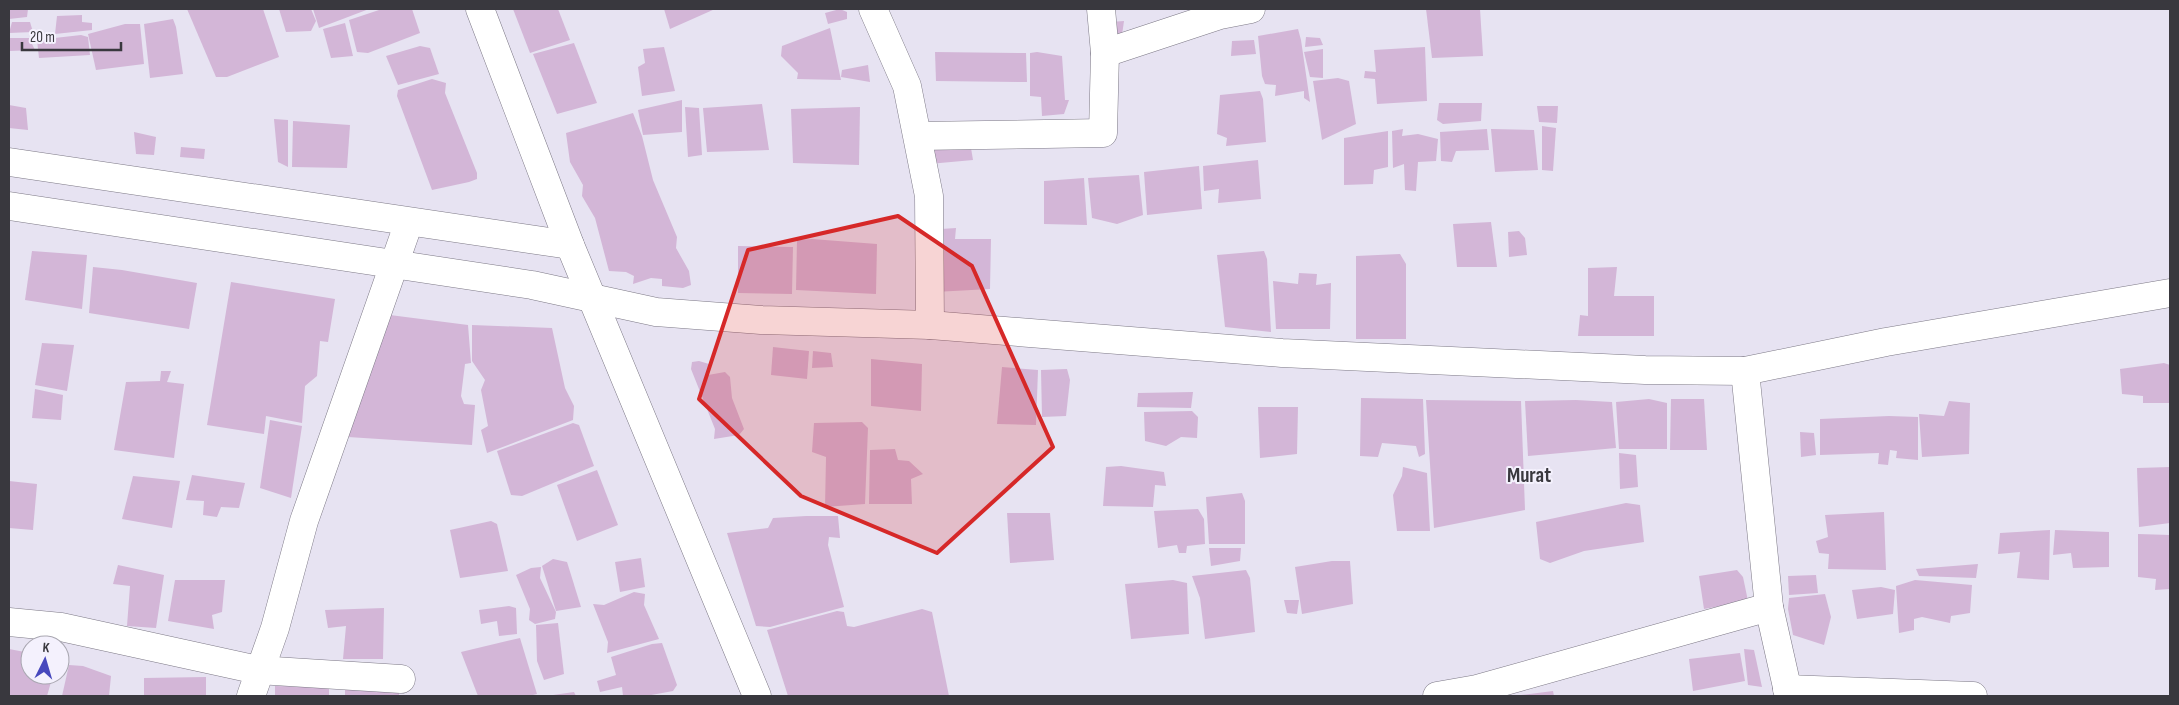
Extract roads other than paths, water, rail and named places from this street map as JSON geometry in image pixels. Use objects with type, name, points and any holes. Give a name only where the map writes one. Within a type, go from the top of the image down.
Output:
[{"type":"street","points":[[480,9],[570,245],[749,694]]},
{"type":"street","points":[[873,9],[908,86],[929,196],[930,325]]},
{"type":"street","points":[[918,136],[1103,133],[1105,53],[1101,9]]},
{"type":"street","points":[[1105,53],[1220,15],[1251,9]]},
{"type":"street","points":[[9,162],[570,245]]},
{"type":"street","points":[[9,206],[532,285],[593,300],[656,312],[761,320],[930,325],[1282,353],[1646,370],[1745,371],[1886,342],[2170,292]]},
{"type":"street","points":[[251,696],[258,670],[274,628],[304,521],[409,222]]},
{"type":"street","points":[[1745,371],[1769,607],[1788,693],[1973,696]]},
{"type":"street","points":[[1437,696],[1478,692],[1769,607]]},
{"type":"street","points":[[9,622],[61,627],[258,670],[401,679]]},
{"type":"district","name":"Murat","points":[[1529,475]]}]
